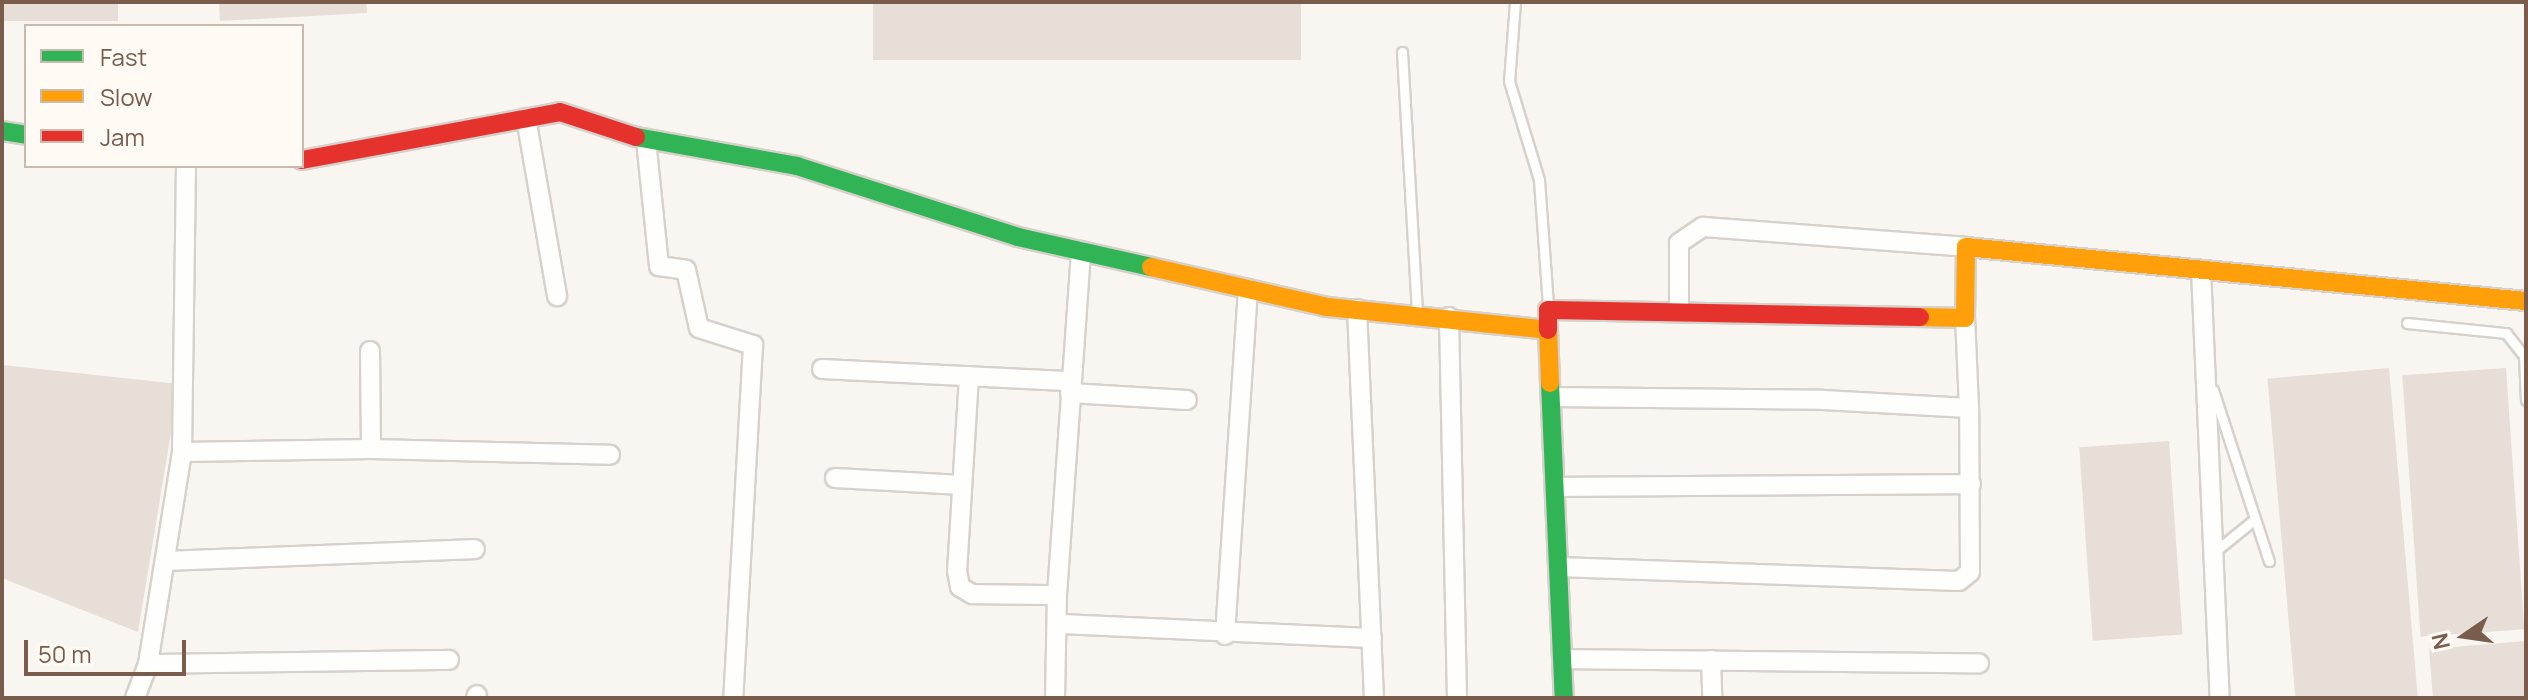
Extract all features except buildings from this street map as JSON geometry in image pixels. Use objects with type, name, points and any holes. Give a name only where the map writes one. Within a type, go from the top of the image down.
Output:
[{"type":"street","points":[[304,160],[560,112],[646,140],[797,166],[1018,237],[1248,289],[1357,309],[1548,330]]},
{"type":"street","points":[[526,118],[557,296]]},
{"type":"street","points":[[2,131],[24,135]]},
{"type":"street","points":[[646,140],[659,266],[686,270],[699,328],[753,345],[733,698]]},
{"type":"street","points":[[135,698],[148,664],[167,561],[182,452],[186,168]]},
{"type":"street","points":[[1679,312],[1679,243],[1703,227],[1966,247],[2526,301]]},
{"type":"street","points":[[1558,567],[1959,581],[1970,572],[1966,247]]},
{"type":"street","points":[[1055,698],[1059,624],[1057,595],[1081,251]]},
{"type":"street","points":[[2201,270],[2220,698]]},
{"type":"street","points":[[1225,635],[1248,289]]},
{"type":"street","points":[[1357,309],[1374,698]]},
{"type":"street","points":[[1564,698],[1548,310],[1965,318]]},
{"type":"street","points":[[1449,317],[1457,698]]},
{"type":"street","points":[[370,351],[371,449]]},
{"type":"street","points":[[822,369],[969,376],[1187,400]]},
{"type":"street","points":[[969,376],[957,571],[960,587],[972,594],[1057,595]]},
{"type":"street","points":[[1551,397],[1823,400],[1969,408]]},
{"type":"street","points":[[182,452],[371,449],[610,455]]},
{"type":"street","points":[[835,478],[962,485]]},
{"type":"street","points":[[1555,487],[1971,484]]},
{"type":"street","points":[[167,561],[475,549]]},
{"type":"street","points":[[1059,624],[1225,635],[1372,638]]},
{"type":"street","points":[[1563,659],[1979,663]]},
{"type":"street","points":[[148,664],[449,660]]},
{"type":"street","points":[[1711,660],[1712,698]]},
{"type":"lane","points":[[1515,2],[1509,81],[1539,180],[1548,310]]},
{"type":"lane","points":[[1402,52],[1417,314]]},
{"type":"lane","points":[[2407,323],[2506,333],[2524,356],[2526,400]]},
{"type":"lane","points":[[2205,368],[2269,561]]},
{"type":"lane","points":[[2213,553],[2255,519]]},
{"type":"traffic: fast","points":[[2,131],[24,135]]},
{"type":"traffic: fast","points":[[636,137],[797,166],[1018,237],[1151,267]]},
{"type":"traffic: fast","points":[[1550,383],[1564,698]]},
{"type":"traffic: slow","points":[[1920,317],[1965,318],[1966,247],[2526,301]]},
{"type":"traffic: slow","points":[[1151,267],[1327,307],[1548,330],[1550,383]]},
{"type":"traffic: jam","points":[[304,160],[560,112],[636,137]]},
{"type":"traffic: jam","points":[[1548,330],[1548,310],[1920,317]]}]
